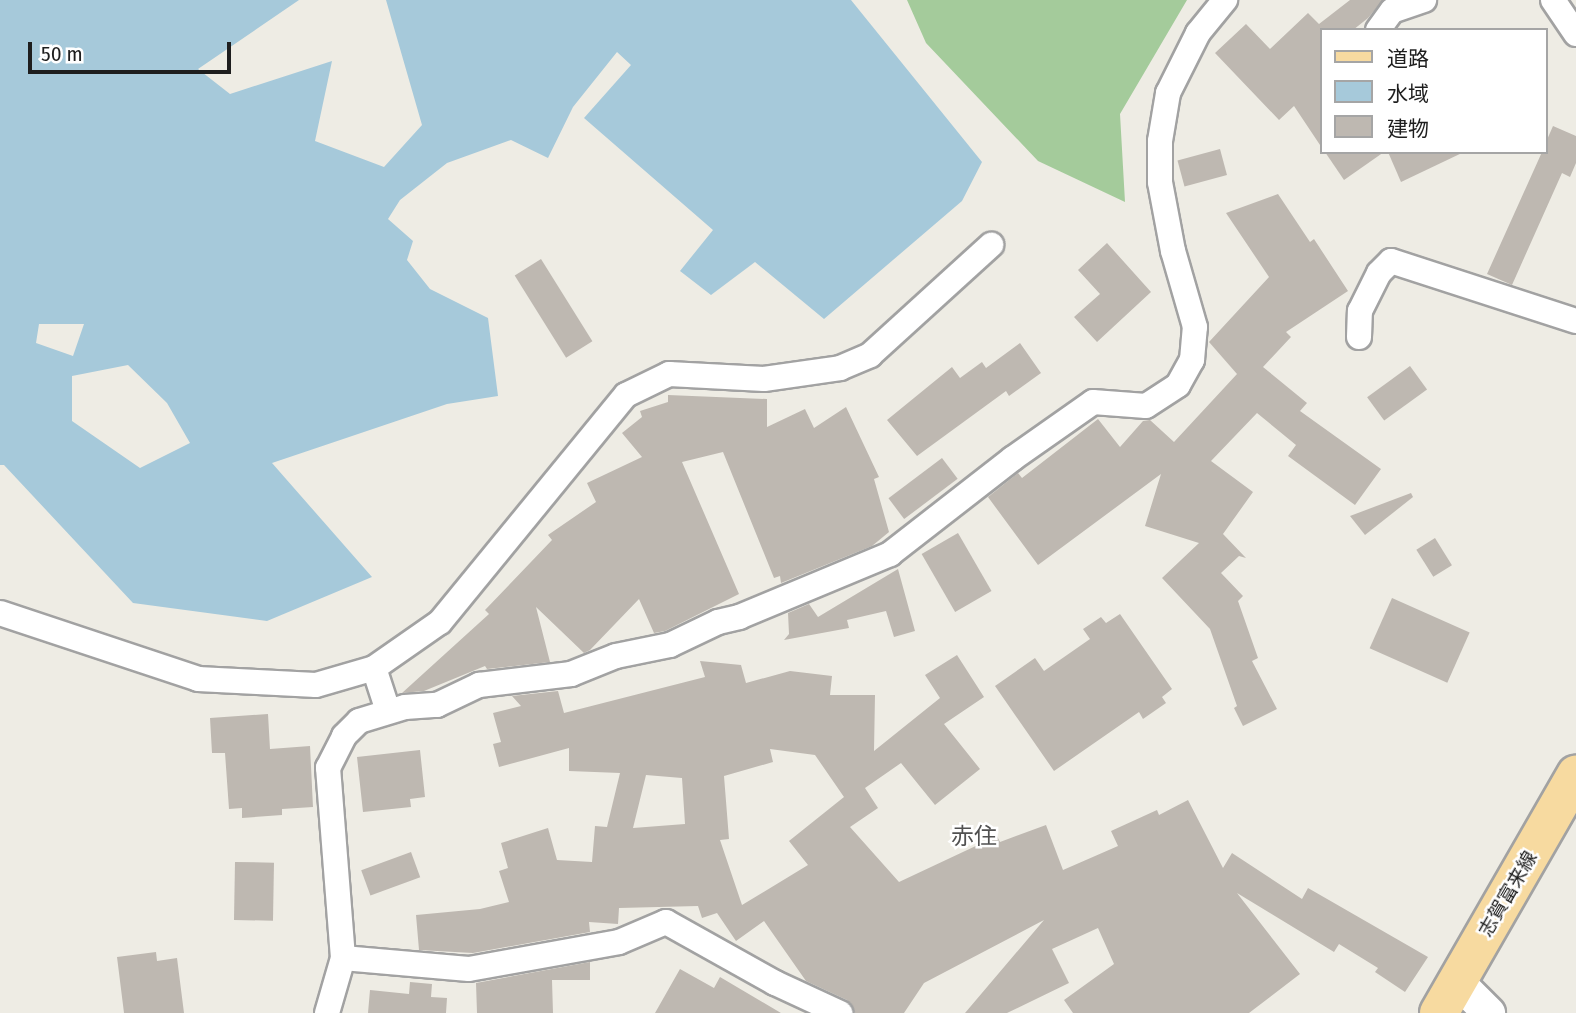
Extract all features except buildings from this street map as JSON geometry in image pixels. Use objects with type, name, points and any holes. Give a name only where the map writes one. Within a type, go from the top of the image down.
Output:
[{"type":"main road","name":"志賀富来線","points":[[1448,997],[1576,775]]},
{"type":"street","points":[[327,1013],[343,958],[328,768],[344,736],[359,721],[388,711],[437,705],[479,685],[571,674],[616,656],[670,645],[718,622],[750,613],[890,554],[1012,458],[1093,402],[1146,405],[1178,385],[1192,360],[1195,327],[1173,251],[1165,210],[1160,182],[1160,141],[1168,93],[1198,33],[1226,0]]},
{"type":"street","points":[[1379,28],[1392,10],[1423,0]]},
{"type":"street","points":[[1553,0],[1576,34]]},
{"type":"street","points":[[0,613],[26,624],[198,679],[316,685],[374,668],[440,622],[626,395],[669,374],[764,379],[839,368],[870,355],[991,245]]},
{"type":"street","points":[[1359,337],[1360,311],[1379,274],[1391,261],[1576,321]]},
{"type":"street","points":[[374,668],[388,711]]},
{"type":"street","points":[[343,958],[469,969],[620,942],[666,922],[775,983],[840,1013]]},
{"type":"street","points":[[1448,997],[1489,1013]]},
{"type":"green space","points":[[907,0],[1187,0],[1120,114],[1125,202],[1038,161],[926,43]]},
{"type":"water","points":[[0,0],[299,0],[198,69],[230,94],[332,61],[315,141],[384,167],[422,125],[386,0],[851,0],[982,162],[962,201],[824,319],[755,262],[711,295],[680,271],[713,230],[584,118],[631,65],[617,52],[573,107],[548,158],[511,140],[447,163],[400,200],[388,219],[413,241],[407,260],[430,289],[488,318],[498,396],[447,404],[272,463],[372,577],[267,621],[133,603],[4,465],[0,465]],"holes":[[[39,324],[84,324],[73,356],[36,343]],[[128,365],[167,403],[190,443],[140,468],[72,421],[72,376]]]},
{"type":"district","name":"赤住","points":[[974,836]]}]
